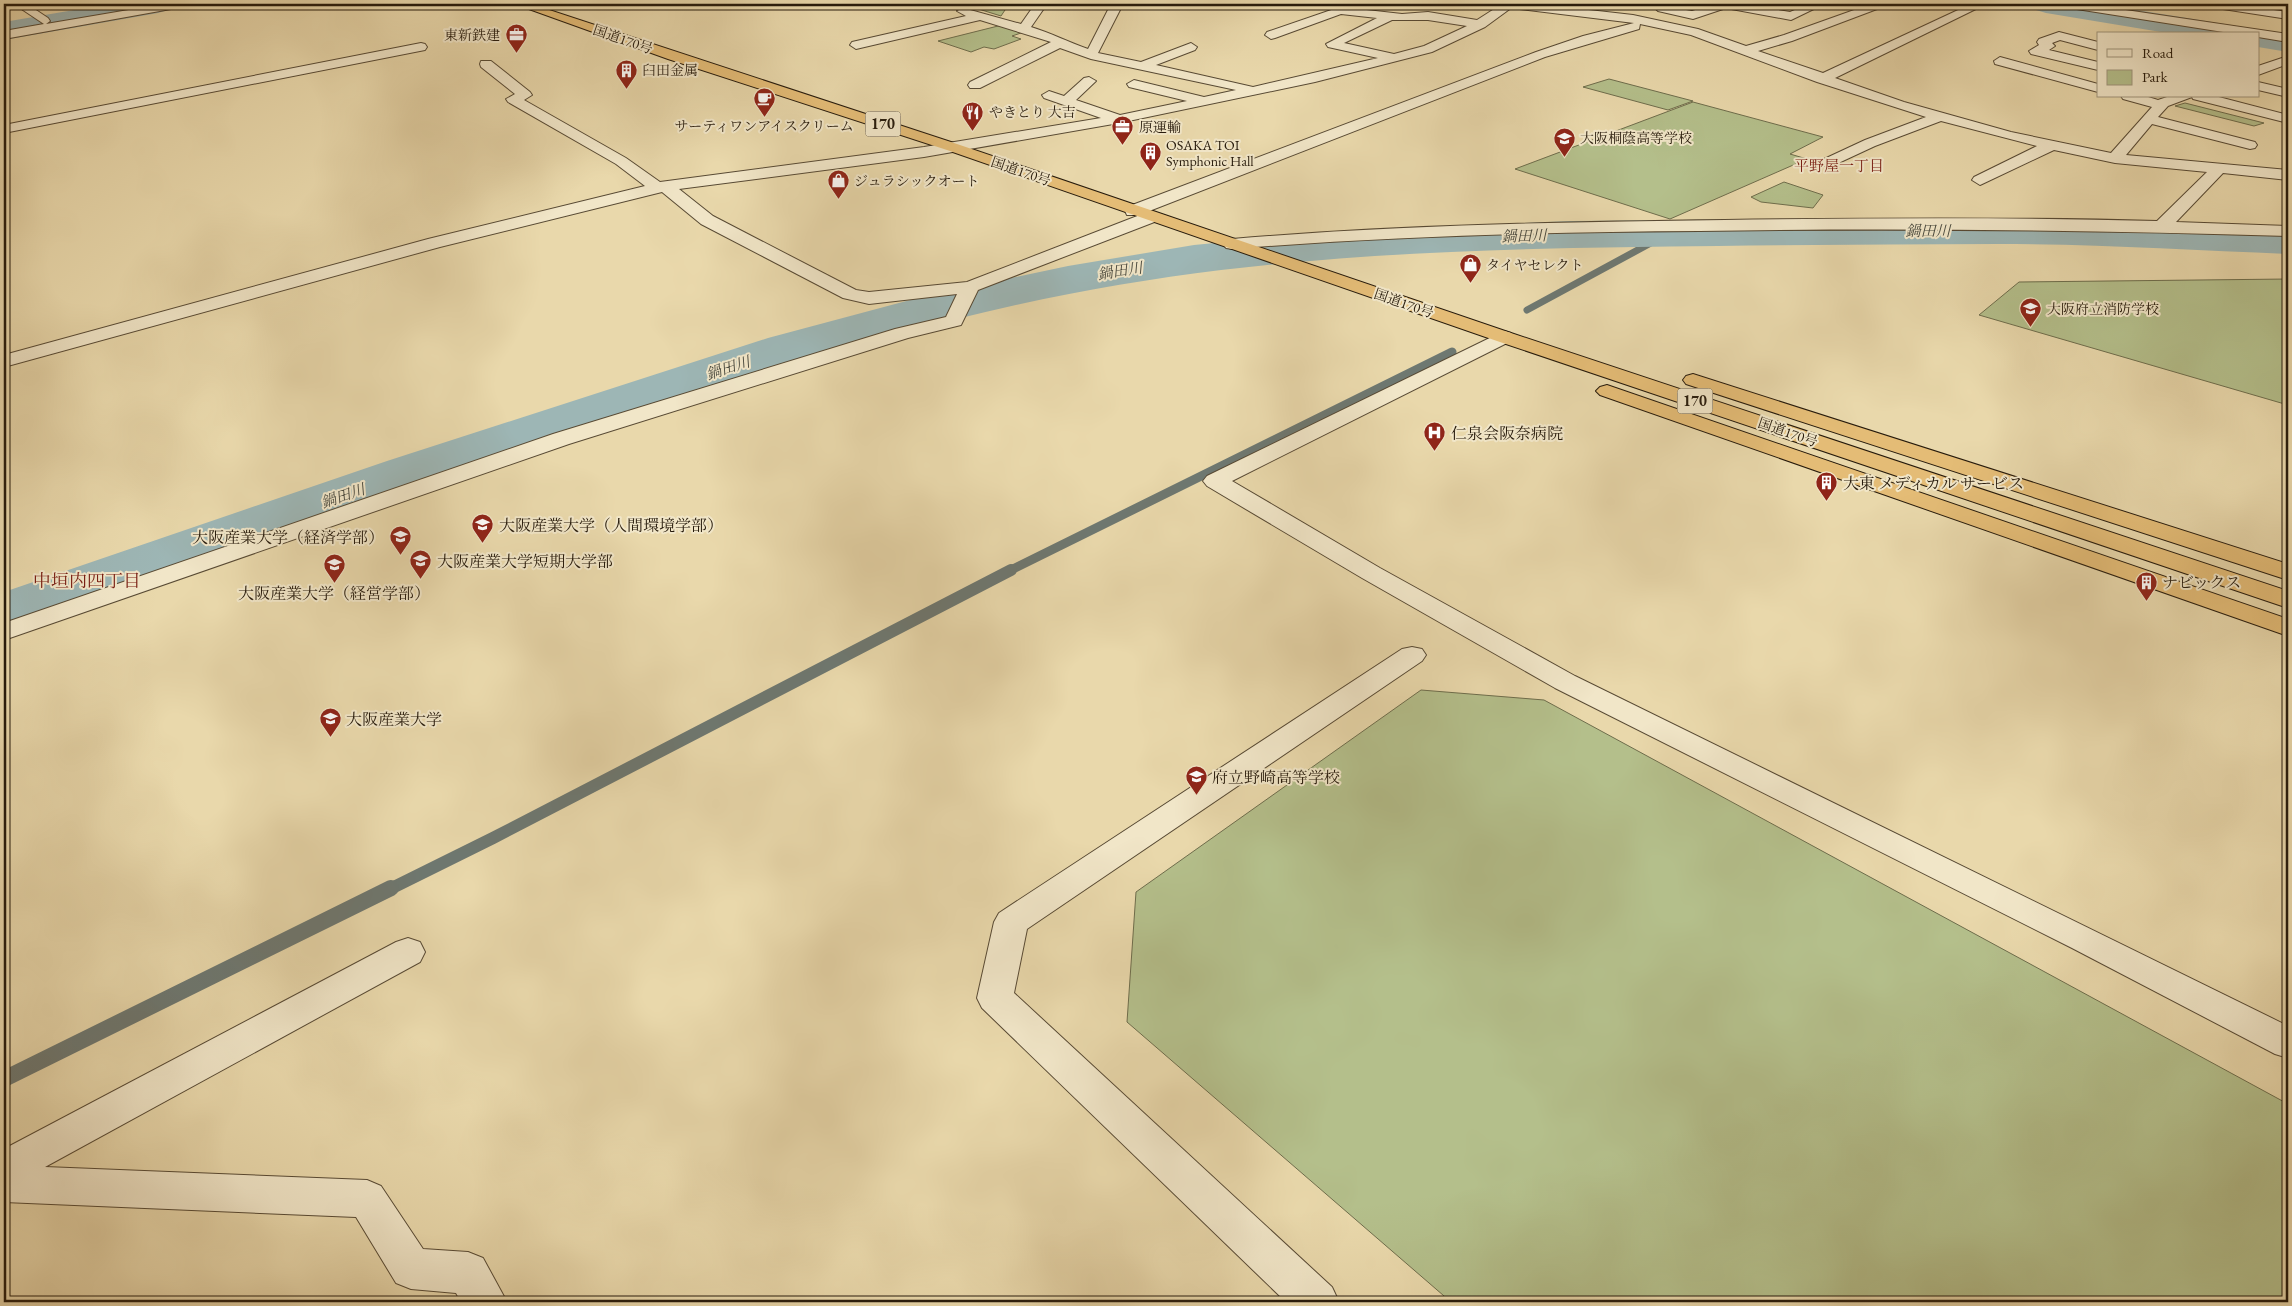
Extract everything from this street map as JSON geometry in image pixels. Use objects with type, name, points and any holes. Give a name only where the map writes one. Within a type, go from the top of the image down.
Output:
[{"type":"highway","name":"国道170号","points":[[521,4],[952,147],[1133,211],[1504,337],[2288,600]]},
{"type":"highway","name":"170","points":[[1504,337],[1634,361],[2288,572]]},
{"type":"highway","name":"170","points":[[1504,337],[1596,387],[2288,628]]},
{"type":"street","points":[[22,4],[39,17],[116,9],[123,4]]},
{"type":"street","points":[[4,35],[182,4]]},
{"type":"street","points":[[1024,29],[1041,4]]},
{"type":"street","points":[[1091,56],[1117,4]]},
{"type":"street","points":[[4,361],[434,243],[661,187],[952,147],[1119,119],[1207,102],[1395,58],[1428,49],[1461,35],[1481,24],[1509,4],[1651,22],[1708,36],[1822,79],[1940,118],[2052,145],[2115,158],[2288,175]]},
{"type":"street","points":[[1646,6],[1693,15],[1725,4],[1791,16],[1818,4]]},
{"type":"street","points":[[1746,50],[1788,38],[1881,4]]},
{"type":"street","points":[[1822,79],[1980,4]]},
{"type":"street","points":[[2064,4],[2248,32]]},
{"type":"street","points":[[2210,4],[2288,17]]},
{"type":"street","points":[[2270,4],[2288,7]]},
{"type":"street","points":[[1271,35],[1340,10],[1413,19],[1428,16],[1481,24]]},
{"type":"street","points":[[4,28],[52,11]]},
{"type":"street","points":[[964,11],[1054,38],[1059,43],[1091,56],[1257,90]]},
{"type":"street","points":[[856,45],[980,16]]},
{"type":"street","points":[[1389,17],[1332,44],[1395,58]]},
{"type":"street","points":[[2214,27],[2288,17]]},
{"type":"street","points":[[1133,211],[1285,150],[1534,58],[1608,32],[1651,22]]},
{"type":"street","points":[[2260,34],[2288,38]]},
{"type":"street","points":[[2097,46],[2058,36],[2043,42],[2049,46],[2035,50],[2097,66]]},
{"type":"street","points":[[975,86],[1059,43]]},
{"type":"street","points":[[4,129],[421,46]]},
{"type":"street","points":[[1142,66],[1192,47]]},
{"type":"street","points":[[2260,70],[2288,60]]},
{"type":"street","points":[[2000,62],[2097,88]]},
{"type":"street","points":[[486,64],[525,95],[514,99],[621,161],[707,220],[850,294],[869,298],[968,290],[1151,217]]},
{"type":"street","points":[[2272,66],[2288,70]]},
{"type":"street","points":[[1066,101],[1088,81]]},
{"type":"street","points":[[1134,84],[1207,102]]},
{"type":"street","points":[[2260,86],[2288,93]]},
{"type":"street","points":[[1049,95],[1119,119]]},
{"type":"street","points":[[2135,98],[2161,105]]},
{"type":"street","points":[[2115,158],[2161,105],[2180,98]]},
{"type":"street","points":[[2206,98],[2288,118]]},
{"type":"street","points":[[1827,163],[1870,143],[1940,118]]},
{"type":"street","points":[[2149,119],[2250,145]]},
{"type":"street","points":[[1980,180],[2052,145]]},
{"type":"street","points":[[2163,225],[2220,169]]},
{"type":"street","points":[[1239,246],[1324,236],[1550,226],[2002,222],[2163,225],[2288,231]]},
{"type":"street","points":[[4,632],[562,439],[955,318],[968,290]]},
{"type":"street","points":[[1504,337],[1215,481],[1370,573],[1565,682],[2084,939],[2288,1043]]},
{"type":"street","points":[[1317,1302],[995,998],[1011,922],[1412,655]]},
{"type":"street","points":[[4,1169],[408,952]]},
{"type":"street","points":[[4,1184],[367,1199],[411,1269],[468,1273],[485,1302]]},
{"type":"green space","points":[[987,4],[1009,4],[1001,16],[972,7]]},
{"type":"green space","points":[[1002,25],[1024,32],[1012,36],[1021,39],[994,49],[984,47],[971,52],[938,41]]},
{"type":"green space","points":[[1609,79],[1693,101],[1668,110],[1583,87]]},
{"type":"green space","points":[[1693,102],[1823,137],[1790,154],[1807,159],[1670,219],[1515,169]]},
{"type":"green space","points":[[2185,103],[2264,123],[2254,126],[2175,106]]},
{"type":"green space","points":[[1784,182],[1823,195],[1813,208],[1761,202],[1751,197]]},
{"type":"green space","points":[[2288,279],[2288,405],[1979,315],[2019,282]]},
{"type":"green space","points":[[1421,690],[1544,700],[2288,1104],[2288,1302],[1451,1302],[1127,1022],[1136,892]]},
{"type":"waterway","points":[[4,31],[158,4]]},
{"type":"waterway","points":[[2046,4],[2219,32]]},
{"type":"waterway","points":[[2260,38],[2288,43]]},
{"type":"waterway","name":"鍋田川","points":[[4,615],[172,554],[408,473],[786,349],[925,311],[1068,280],[1194,259],[1339,244],[1571,234],[1999,231],[2156,234],[2288,241]]},
{"type":"waterway","points":[[1527,310],[1671,232]]},
{"type":"waterway","points":[[1011,570],[1452,352]]},
{"type":"waterway","points":[[388,890],[493,838],[1011,570]]},
{"type":"waterway","points":[[4,1079],[391,888]]},
{"type":"place","name":"東新鉄建","points":[[516,54]]},
{"type":"place","name":"臼田金属","points":[[626,89]]},
{"type":"place","name":"サーティワンアイスクリーム","points":[[764,117]]},
{"type":"place","name":"やきとり 大吉","points":[[973,131]]},
{"type":"place","name":"原運輸","points":[[1123,146]]},
{"type":"place","name":"大阪桐蔭高等学校","points":[[1564,157]]},
{"type":"place","name":"OSAKA TOI Symphonic Hall","points":[[1150,172]]},
{"type":"place","name":"ジュラシックオート","points":[[838,200]]},
{"type":"place","name":"タイヤセレクト","points":[[1470,284]]},
{"type":"place","name":"大阪府立消防学校","points":[[2031,328]]},
{"type":"place","name":"仁泉会阪奈病院","points":[[1435,452]]},
{"type":"place","name":"大東 メディカル サービス","points":[[1827,502]]},
{"type":"place","name":"大阪産業大学（人間環境学部）","points":[[483,544]]},
{"type":"place","name":"大阪産業大学（経済学部）","points":[[400,556]]},
{"type":"place","name":"大阪産業大学短期大学部","points":[[421,580]]},
{"type":"place","name":"大阪産業大学（経営学部）","points":[[334,583]]},
{"type":"place","name":"ナビックス","points":[[2146,601]]},
{"type":"place","name":"大阪産業大学","points":[[330,738]]},
{"type":"place","name":"府立野崎高等学校","points":[[1196,796]]},
{"type":"district","name":"平野屋一丁目","points":[[1839,166]]},
{"type":"district","name":"中垣内四丁目","points":[[87,581]]}]
